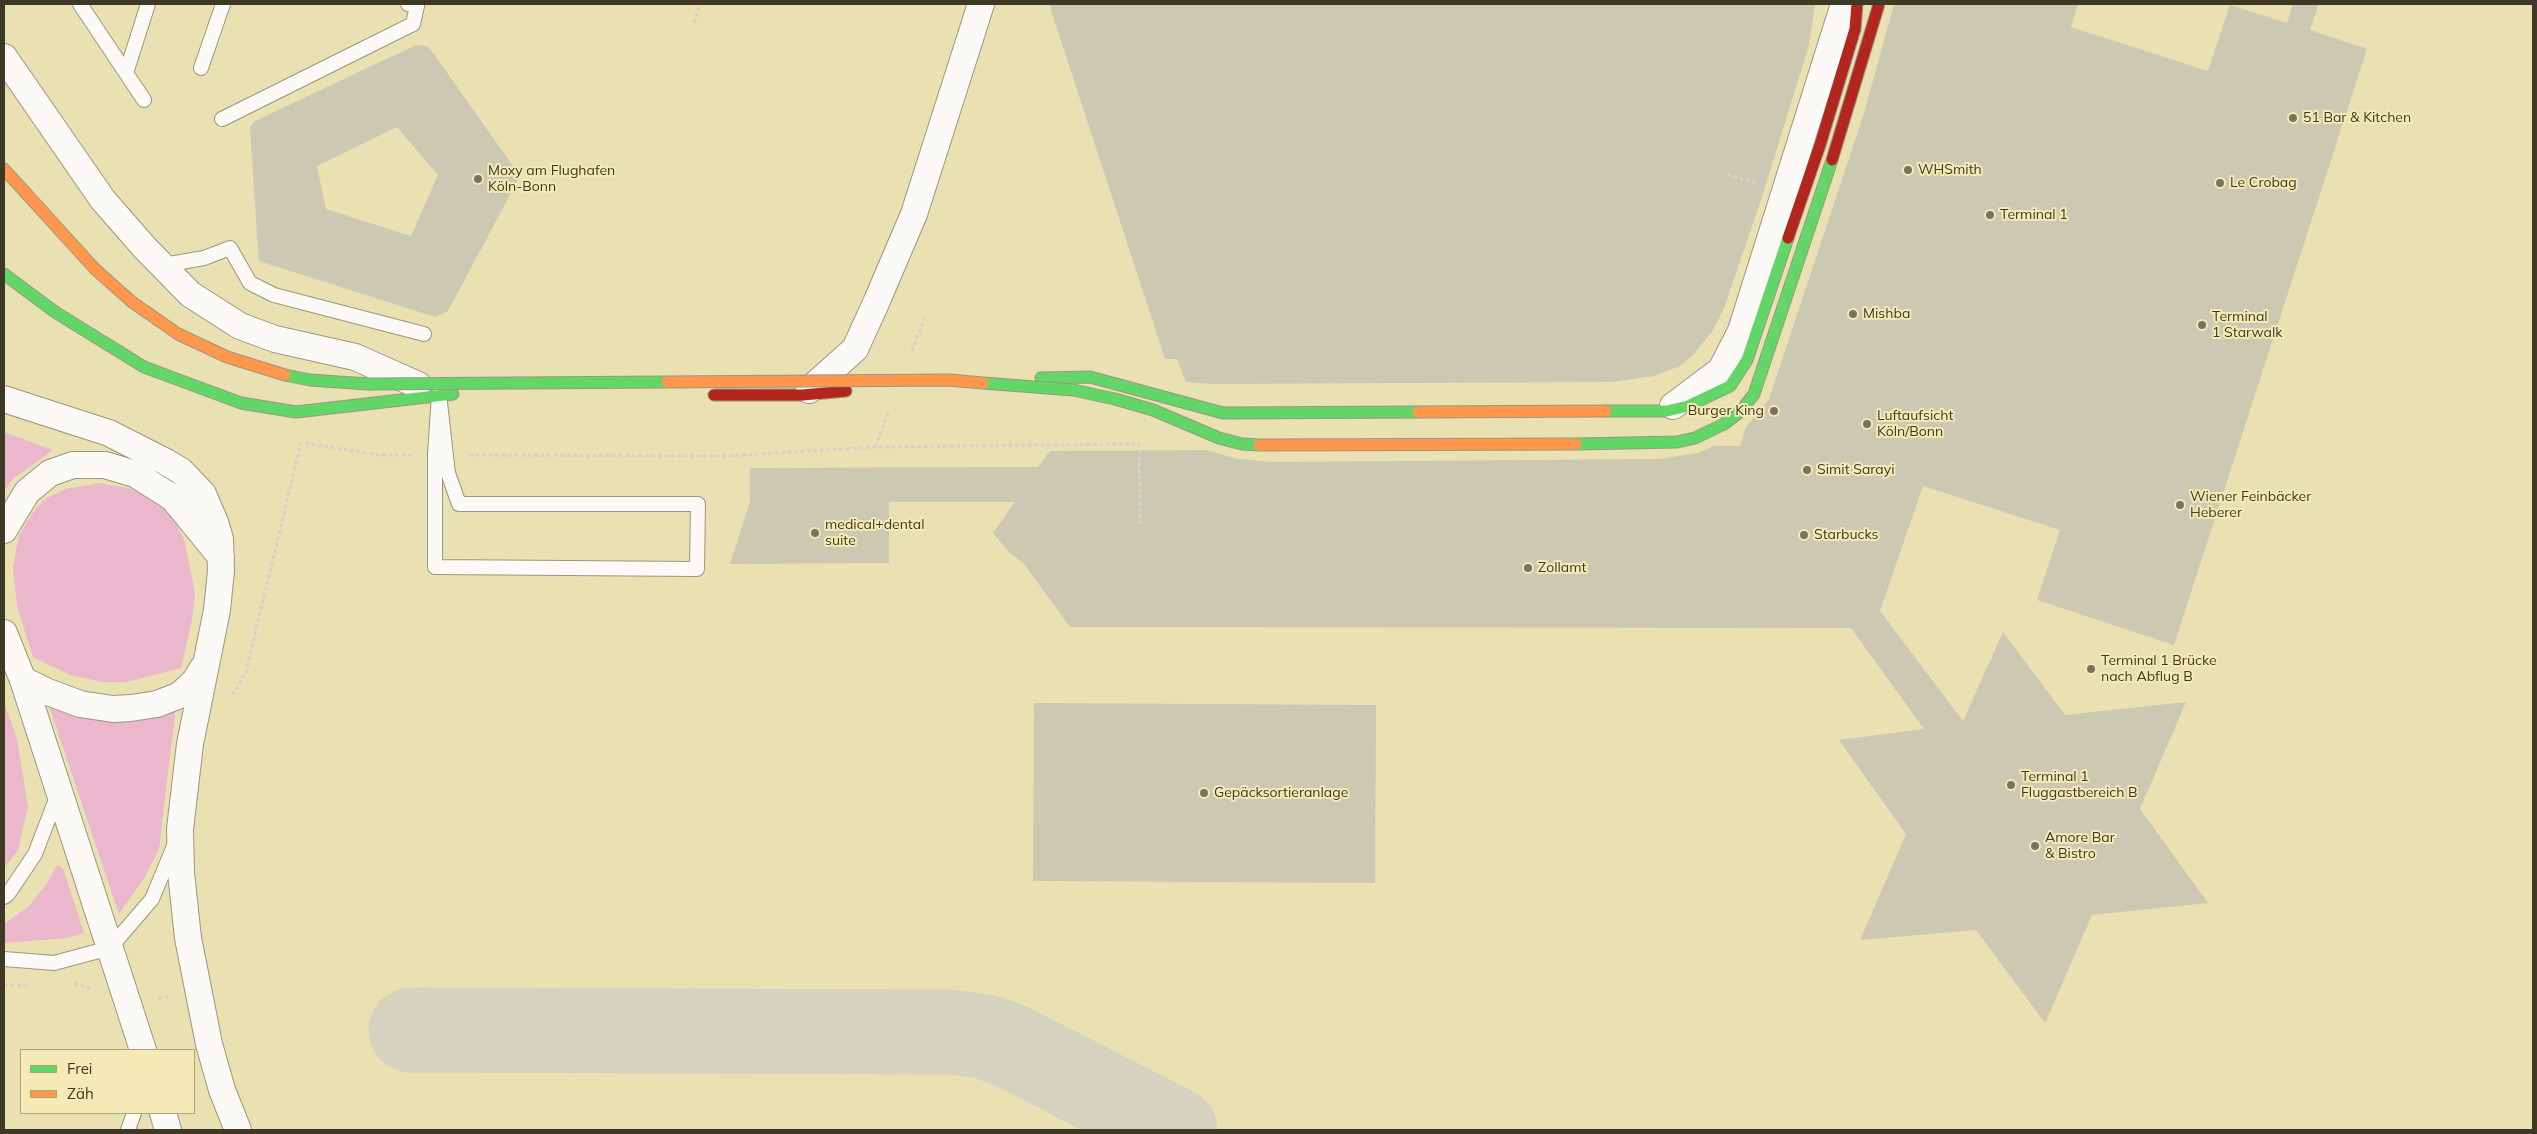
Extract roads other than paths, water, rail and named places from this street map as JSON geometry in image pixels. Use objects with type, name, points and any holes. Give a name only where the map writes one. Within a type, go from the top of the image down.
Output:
[{"type":"street","points":[[803,395],[855,349],[876,303],[914,214],[981,4]]},
{"type":"street","points":[[1667,411],[1720,370],[1740,331],[1844,4]]},
{"type":"street","points":[[703,395],[803,395],[966,380],[1090,377],[1223,413],[1667,411],[1688,406],[1730,386],[1747,360],[1822,136],[1855,29],[1856,4]]},
{"type":"street","points":[[4,170],[95,269],[150,316],[200,345],[227,357],[310,380],[368,384],[949,380],[1073,390],[1116,399],[1153,410],[1219,438],[1242,444],[1272,446],[1677,442],[1695,438],[1724,424],[1741,411],[1754,394],[1849,108],[1879,4]]},
{"type":"street","points":[[4,57],[103,200],[144,248],[164,265],[190,294],[240,326],[275,339],[356,357],[439,394]]},
{"type":"street","points":[[4,274],[55,312],[144,367],[241,403],[296,412],[439,394],[606,394]]},
{"type":"street","points":[[4,399],[109,433],[144,449],[181,471],[203,494],[211,510],[220,539],[221,558],[217,610],[190,744],[180,829],[181,873],[188,938],[197,988],[222,1090],[238,1130]]},
{"type":"street","points":[[4,530],[28,492],[50,473],[73,465],[105,465],[135,474],[154,484],[173,498],[221,558]]},
{"type":"street","points":[[4,633],[23,680],[58,793],[143,1049]]},
{"type":"street","points":[[23,680],[80,704],[113,709],[131,708],[157,704],[180,695],[195,681],[205,662]]},
{"type":"street","points":[[162,1114],[168,1130]]},
{"type":"lane","points":[[80,4],[144,100]]},
{"type":"lane","points":[[126,72],[148,4]]},
{"type":"lane","points":[[201,68],[223,4]]},
{"type":"lane","points":[[222,119],[413,24],[417,6],[408,4]]},
{"type":"lane","points":[[164,265],[204,258],[230,248],[250,283],[274,295],[424,334]]},
{"type":"lane","points":[[439,394],[448,473],[458,504],[698,504],[697,569],[435,567],[435,455],[439,394]]},
{"type":"lane","points":[[4,896],[8,894],[35,854],[58,793]]},
{"type":"lane","points":[[4,960],[54,963],[110,948],[152,899],[180,829]]},
{"type":"lane","points":[[128,1130],[134,1114]]},
{"type":"place","name":"51 Bar & Kitchen","points":[[2293,118]]},
{"type":"place","name":"WHSmith","points":[[1908,170]]},
{"type":"place","name":"Moxy am Flughafen Köln-Bonn","points":[[478,179]]},
{"type":"place","name":"Le Crobag","points":[[2220,183]]},
{"type":"place","name":"Terminal 1","points":[[1990,215]]},
{"type":"place","name":"Mishba","points":[[1853,314]]},
{"type":"place","name":"Terminal 1 Starwalk","points":[[2202,325]]},
{"type":"place","name":"Burger King","points":[[1774,411]]},
{"type":"place","name":"Luftaufsicht Köln/Bonn","points":[[1867,424]]},
{"type":"place","name":"Simit Sarayi","points":[[1807,470]]},
{"type":"place","name":"Wiener Feinbäcker Heberer","points":[[2180,505]]},
{"type":"place","name":"medical+dental suite","points":[[815,533]]},
{"type":"place","name":"Starbucks","points":[[1804,535]]},
{"type":"place","name":"Zollamt","points":[[1528,568]]},
{"type":"place","name":"Terminal 1 Brücke nach Abflug B","points":[[2091,669]]},
{"type":"place","name":"Terminal 1 Fluggastbereich B","points":[[2011,785]]},
{"type":"place","name":"Gepäcksortieranlage","points":[[1204,793]]},
{"type":"place","name":"Amore Bar & Bistro","points":[[2035,846]]}]
